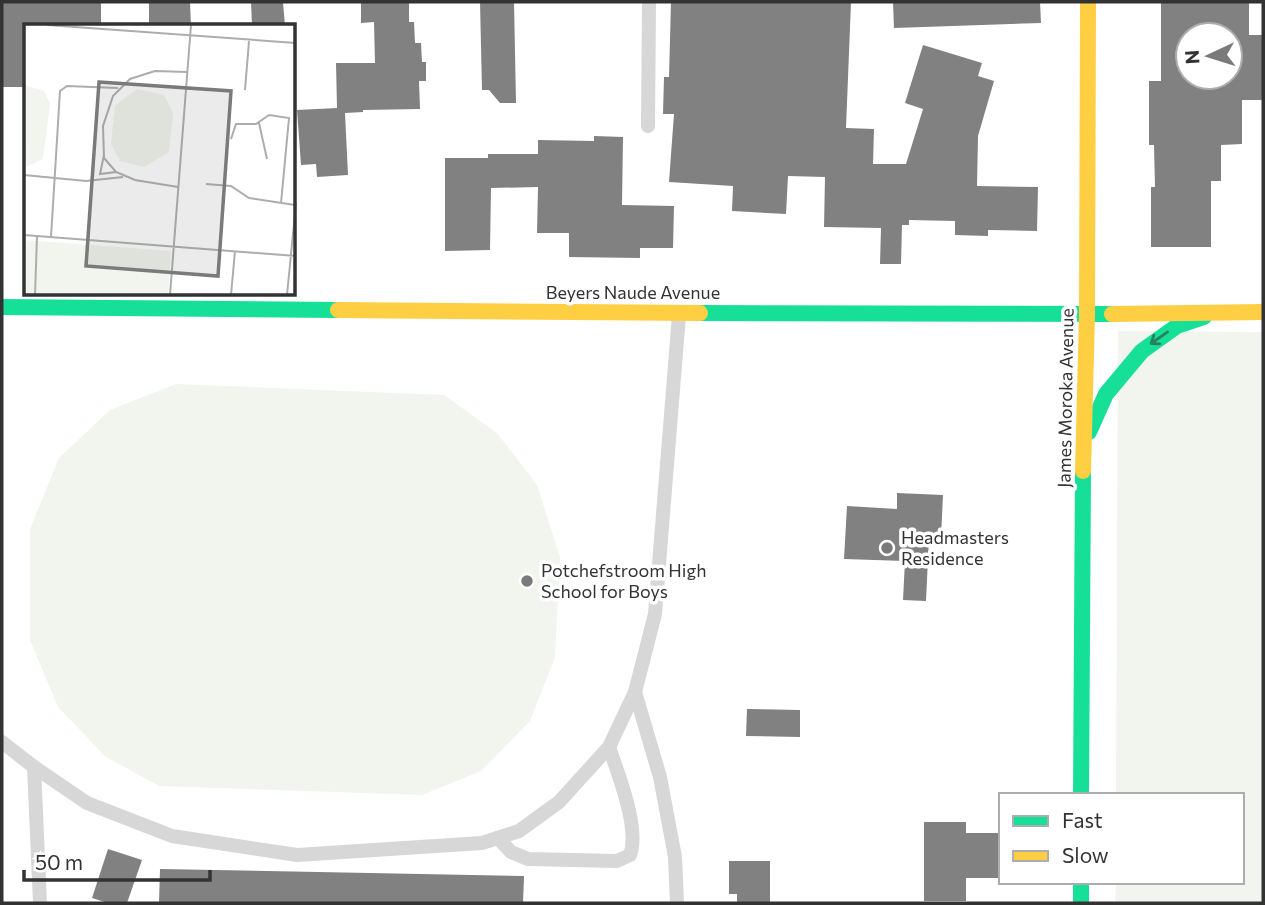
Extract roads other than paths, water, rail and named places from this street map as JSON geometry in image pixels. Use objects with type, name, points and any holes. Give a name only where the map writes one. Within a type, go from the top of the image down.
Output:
[{"type":"street","name":"James Moroka Avenue","points":[[1081,793],[1088,2]]},
{"type":"street","name":"Beyers Naude Avenue","points":[[2,307],[679,313],[1263,313]]},
{"type":"street","points":[[1083,447],[1106,394],[1142,351],[1177,326],[1222,312]]},
{"type":"street","points":[[1081,884],[1081,903]]},
{"type":"lane","points":[[648,126],[649,2]]},
{"type":"lane","points":[[2,742],[88,803],[172,836],[297,855],[482,843],[519,831],[559,802],[609,747],[635,692],[655,614],[679,313]]},
{"type":"lane","points":[[635,692],[660,777],[674,857],[677,903]]},
{"type":"lane","points":[[498,838],[512,852],[528,859],[617,861],[629,855],[634,836],[623,787],[609,747]]},
{"type":"lane","points":[[34,767],[40,903]]},
{"type":"place","name":"Headmasters Residence","points":[[887,548]]},
{"type":"place","name":"Potchefstroom High School for Boys","points":[[527,581]]}]
